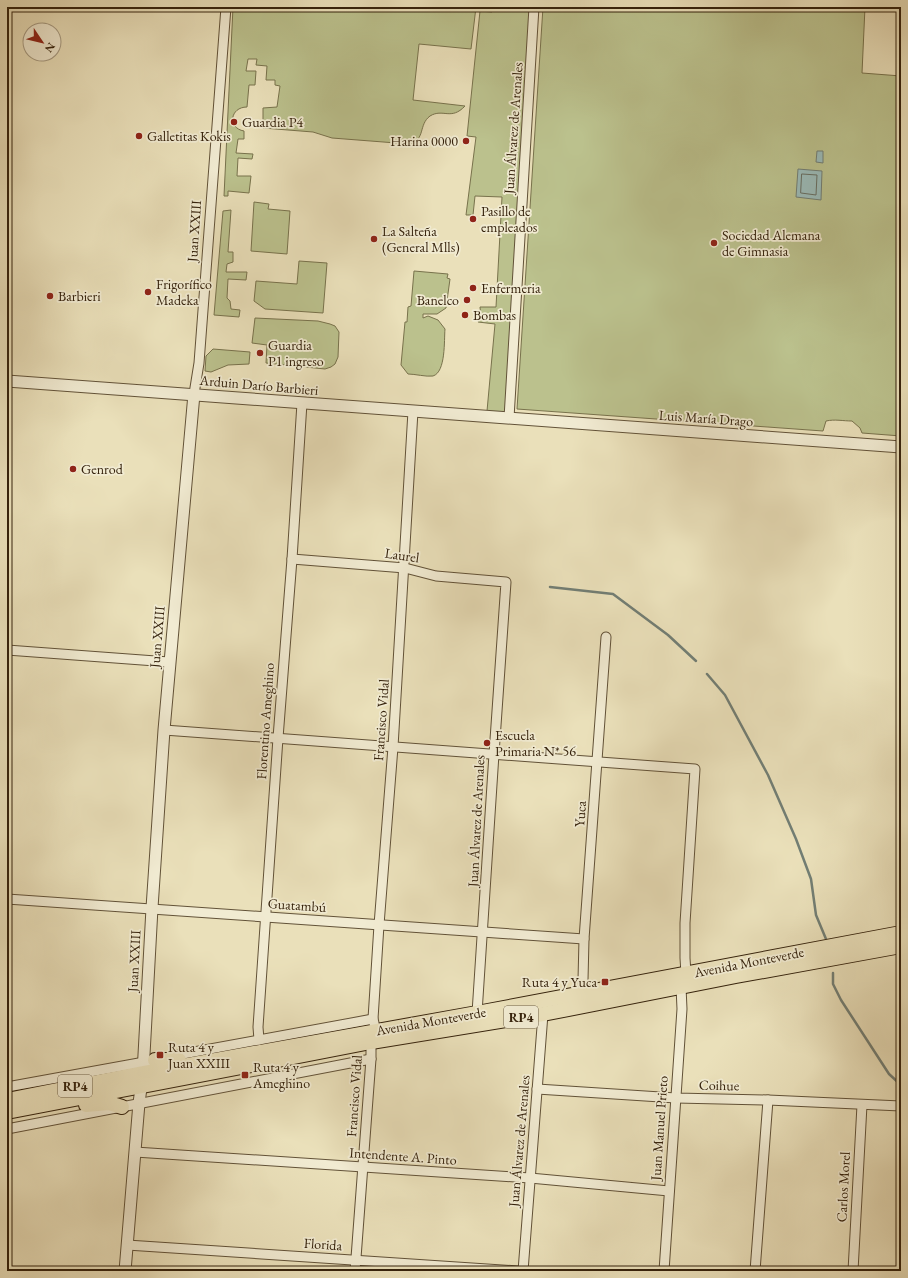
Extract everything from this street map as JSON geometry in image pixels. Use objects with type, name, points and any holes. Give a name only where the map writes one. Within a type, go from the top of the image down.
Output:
[{"type":"main road","name":"Avenida Monteverde","points":[[7,1112],[28,1108],[175,1060],[229,1053],[241,1056],[373,1031],[543,1014],[684,980],[901,933]]},
{"type":"main road","name":"Avenida Monteverde","points":[[7,1100],[146,1070],[477,1013],[585,992],[684,980],[736,976],[901,946]]},
{"type":"main road","points":[[28,1108],[44,1111],[109,1103],[122,1107]]},
{"type":"street","name":"Juan XXIII","points":[[125,1271],[139,1103],[146,1070],[152,908],[164,730],[198,363],[226,7]]},
{"type":"street","name":"Juan Álvarez de Arenales","points":[[509,418],[534,7]]},
{"type":"street","name":"Arduin Darío Barbieri","points":[[7,382],[194,394],[509,418]]},
{"type":"street","name":"Florentino Ameghino","points":[[259,1040],[258,1027],[302,403]]},
{"type":"street","name":"Francisco Vidal","points":[[355,1271],[393,747],[414,411]]},
{"type":"street","name":"Luis María Drago","points":[[509,418],[901,447]]},
{"type":"street","name":"Laurel","points":[[292,559],[405,568],[436,576],[506,582]]},
{"type":"street","name":"Juan Álvarez de Arenales","points":[[477,1013],[506,582]]},
{"type":"street","name":"Yuca","points":[[585,992],[583,980],[584,939],[606,637]]},
{"type":"street","points":[[7,650],[170,662]]},
{"type":"street","points":[[164,730],[598,762]]},
{"type":"street","name":"Juan Manuel Prieto","points":[[598,762],[695,769],[685,923],[684,980],[664,1271]]},
{"type":"street","name":"Guatambú","points":[[7,899],[584,939]]},
{"type":"street","name":"Juan Álvarez de Arenales","points":[[523,1271],[543,1014]]},
{"type":"street","points":[[7,1087],[146,1070],[259,1040],[373,1031]]},
{"type":"street","points":[[7,1129],[371,1059]]},
{"type":"street","name":"Coihue","points":[[537,1089],[676,1098],[768,1100],[901,1106]]},
{"type":"street","points":[[755,1271],[768,1100]]},
{"type":"street","name":"Carlos Morel","points":[[853,1271],[862,1105]]},
{"type":"street","name":"Intendente A. Pinto","points":[[135,1152],[530,1178],[669,1191]]},
{"type":"street","name":"Florida","points":[[127,1245],[518,1271]]},
{"type":"green space","points":[[233,7],[476,7],[471,49],[419,44],[413,100],[465,106],[455,113],[439,113],[430,116],[426,120],[418,139],[409,144],[332,138],[313,132],[263,128],[263,108],[277,107],[280,86],[275,85],[275,80],[266,80],[267,66],[256,65],[257,59],[248,59],[246,71],[256,71],[255,85],[249,85],[247,107],[237,110],[234,114],[233,122],[235,126],[244,131],[244,139],[238,139],[236,153],[253,154],[252,159],[238,158],[237,176],[251,176],[249,193],[228,191],[228,196],[224,196]]},
{"type":"green space","points":[[492,7],[533,7],[506,413],[487,411],[495,324],[478,322],[481,319],[480,307],[496,307],[502,197],[475,196],[473,215],[466,215],[476,137],[467,136],[480,11],[492,12]]},
{"type":"green space","name":"Sociedad Alemana de Gimnasia","points":[[543,7],[865,7],[862,73],[901,76],[901,436],[862,433],[860,428],[852,421],[826,421],[823,431],[517,409]]},
{"type":"green space","points":[[254,202],[269,204],[268,209],[290,211],[287,254],[251,251]]},
{"type":"green space","points":[[231,210],[228,252],[233,252],[233,262],[227,264],[226,272],[247,272],[246,280],[228,279],[227,298],[230,301],[231,309],[240,310],[239,317],[214,315],[223,211]]},
{"type":"green space","points":[[299,261],[327,263],[323,313],[265,309],[254,301],[256,281],[297,284]]},
{"type":"green space","points":[[414,271],[448,274],[447,278],[450,279],[446,308],[437,314],[423,314],[423,318],[428,316],[438,320],[445,329],[444,355],[440,369],[433,376],[408,374],[401,365],[405,322],[407,322],[408,307],[411,306]]},
{"type":"green space","points":[[255,318],[318,321],[335,326],[339,332],[338,357],[335,364],[325,369],[266,363],[267,345],[252,343]]},
{"type":"green space","points":[[213,349],[250,352],[249,364],[228,365],[211,372],[205,371],[206,356]]},
{"type":"water","points":[[817,151],[823,151],[823,163],[816,162]]},
{"type":"water","points":[[798,169],[822,171],[821,200],[796,197]]},
{"type":"waterway","points":[[550,587],[613,594],[668,635],[696,661]]},
{"type":"waterway","points":[[707,674],[725,695],[768,775],[796,839],[811,879],[816,915],[826,939]]},
{"type":"waterway","points":[[833,973],[833,984],[841,1000],[889,1074],[901,1085]]},
{"type":"place","name":"Guardia P4","points":[[234,122]]},
{"type":"place","name":"Galletitas Kokis","points":[[139,136]]},
{"type":"place","name":"Harina 0000","points":[[466,141]]},
{"type":"place","name":"Pasillo de empleados","points":[[473,219]]},
{"type":"place","name":"La Salteña (General Mlls)","points":[[374,239]]},
{"type":"place","name":"Sociedad Alemana de Gimnasia","points":[[714,243]]},
{"type":"place","name":"Enfermeria","points":[[473,288]]},
{"type":"place","name":"Frigorífico Madeka","points":[[148,292]]},
{"type":"place","name":"Barbieri","points":[[50,296]]},
{"type":"place","name":"Banelco","points":[[467,300]]},
{"type":"place","name":"Bombas","points":[[465,315]]},
{"type":"place","name":"Guardia P1 ingreso","points":[[260,353]]},
{"type":"place","name":"Genrod","points":[[73,469]]},
{"type":"place","name":"Escuela Primaria N* 56","points":[[487,743]]},
{"type":"place","name":"Ruta 4 y Yuca","points":[[605,982]]},
{"type":"place","name":"Ruta 4 y Juan XXIII","points":[[160,1055]]},
{"type":"place","name":"Ruta 4 y Ameghino","points":[[245,1075]]}]
